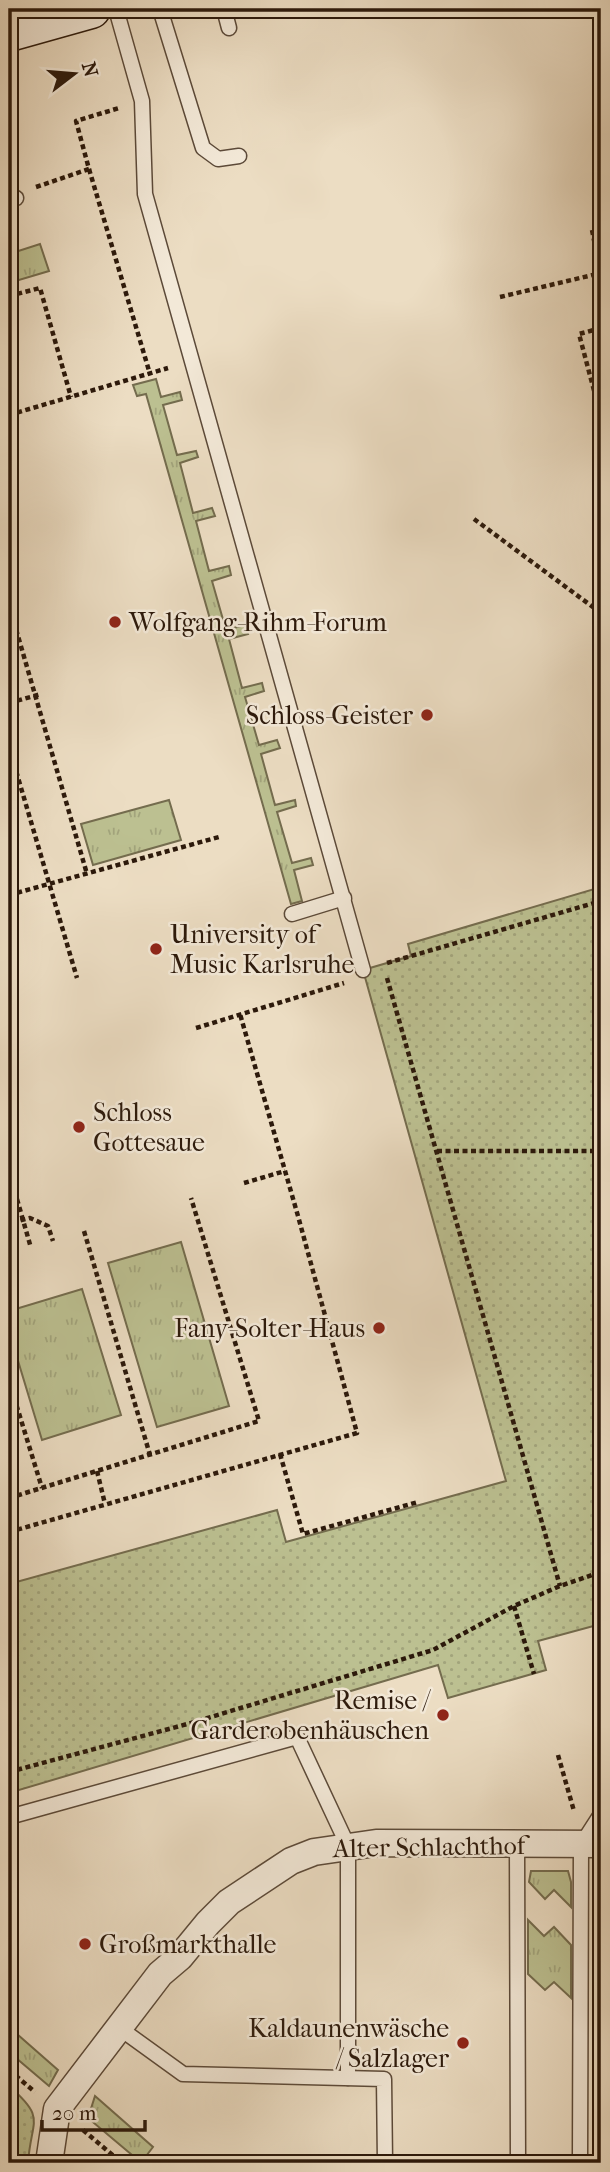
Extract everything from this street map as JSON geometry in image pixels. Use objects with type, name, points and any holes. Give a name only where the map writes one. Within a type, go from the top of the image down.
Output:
[{"type":"main road","points":[[9,32],[92,9]]},
{"type":"street","name":"Alter Schlachthof","points":[[49,2163],[57,2109],[118,2026],[160,1974],[180,1957],[229,1902],[291,1861],[314,1852],[376,1843],[591,1844]]},
{"type":"lane","points":[[116,9],[142,101],[145,194],[363,970]]},
{"type":"lane","points":[[159,9],[203,148],[218,159],[239,156]]},
{"type":"lane","points":[[224,9],[229,28]]},
{"type":"lane","points":[[292,914],[344,898]]},
{"type":"lane","points":[[9,1817],[298,1737],[348,1846],[348,2078]]},
{"type":"lane","points":[[580,2163],[591,1844],[601,1814]]},
{"type":"lane","points":[[517,1845],[518,2163]]},
{"type":"lane","points":[[118,2026],[183,2074],[384,2079],[385,2163]]},
{"type":"path","points":[[142,101],[76,121],[150,374]]},
{"type":"path","points":[[53,180],[89,169]]},
{"type":"path","points":[[500,297],[549,283],[601,274],[592,230]]},
{"type":"path","points":[[9,296],[40,288],[71,397]]},
{"type":"path","points":[[601,338],[600,328],[579,334],[601,417]]},
{"type":"path","points":[[9,415],[143,376]]},
{"type":"path","points":[[474,519],[601,613]]},
{"type":"path","points":[[9,606],[38,695],[87,874]]},
{"type":"path","points":[[9,703],[38,695]]},
{"type":"path","points":[[9,747],[77,978]]},
{"type":"path","points":[[9,895],[219,837]]},
{"type":"path","points":[[383,964],[601,901]]},
{"type":"path","points":[[387,977],[560,1586]]},
{"type":"path","points":[[196,1028],[315,992]]},
{"type":"path","points":[[9,1532],[357,1433],[240,1014]]},
{"type":"path","points":[[437,1151],[601,1151]]},
{"type":"path","points":[[244,1183],[285,1171]]},
{"type":"path","points":[[9,1498],[259,1421],[191,1198]]},
{"type":"path","points":[[17,1199],[31,1248]]},
{"type":"path","points":[[9,1231],[14,1222],[30,1218],[48,1226],[53,1241]]},
{"type":"path","points":[[84,1231],[150,1455]]},
{"type":"path","points":[[9,1381],[41,1488]]},
{"type":"path","points":[[280,1454],[303,1534],[418,1502]]},
{"type":"path","points":[[97,1471],[105,1504]]},
{"type":"path","points":[[9,1772],[191,1723],[433,1650],[514,1606],[601,1572]]},
{"type":"path","points":[[514,1606],[534,1674]]},
{"type":"path","points":[[558,1755],[578,1825],[591,1844]]},
{"type":"path","points":[[57,2109],[122,2163]]},
{"type":"green space","points":[[40,244],[49,271],[9,283],[9,254]]},
{"type":"green space","points":[[156,379],[161,397],[180,392],[182,400],[163,405],[177,455],[196,451],[198,457],[180,463],[193,513],[212,508],[215,516],[196,521],[209,571],[229,566],[231,575],[212,581],[226,630],[245,625],[248,634],[229,639],[242,688],[262,683],[264,691],[245,697],[259,745],[277,740],[280,748],[261,754],[275,805],[295,800],[296,806],[277,812],[292,863],[311,858],[313,865],[294,870],[302,901],[291,904],[146,394],[137,396],[133,385]]},
{"type":"green space","points":[[169,800],[181,840],[93,865],[81,824]]},
{"type":"green space","points":[[601,887],[601,1624],[538,1641],[546,1670],[448,1698],[438,1665],[9,1793],[9,1584],[277,1510],[286,1542],[506,1481],[363,970],[411,956],[408,944]]},
{"type":"green space","points":[[181,1242],[229,1406],[157,1427],[108,1263]]},
{"type":"green space","points":[[82,1289],[121,1415],[42,1440],[9,1331],[9,1311]]},
{"type":"green space","points":[[531,1871],[568,1871],[571,1907],[554,1890],[545,1899],[529,1882]]},
{"type":"green space","points":[[528,1920],[544,1936],[554,1927],[571,1945],[571,1998],[554,1982],[545,1990],[528,1974]]},
{"type":"green space","points":[[9,2027],[58,2070],[49,2086],[9,2052]]},
{"type":"green space","points":[[9,2086],[33,2113],[28,2163],[9,2163]]},
{"type":"green space","points":[[95,2096],[153,2147],[143,2160],[138,2160],[88,2118]]},
{"type":"place","name":"Wolfgang-Rihm-Forum","points":[[115,622]]},
{"type":"place","name":"Schloss-Geister","points":[[427,715]]},
{"type":"place","name":"University of Music Karlsruhe","points":[[156,949]]},
{"type":"place","name":"Schloss Gottesaue","points":[[79,1127]]},
{"type":"place","name":"Fany-Solter-Haus","points":[[379,1328]]},
{"type":"place","name":"Remise / Garderobenhäuschen","points":[[443,1715]]},
{"type":"place","name":"Großmarkthalle","points":[[85,1944]]},
{"type":"place","name":"Kaldaunenwäsche / Salzlager","points":[[463,2043]]}]
